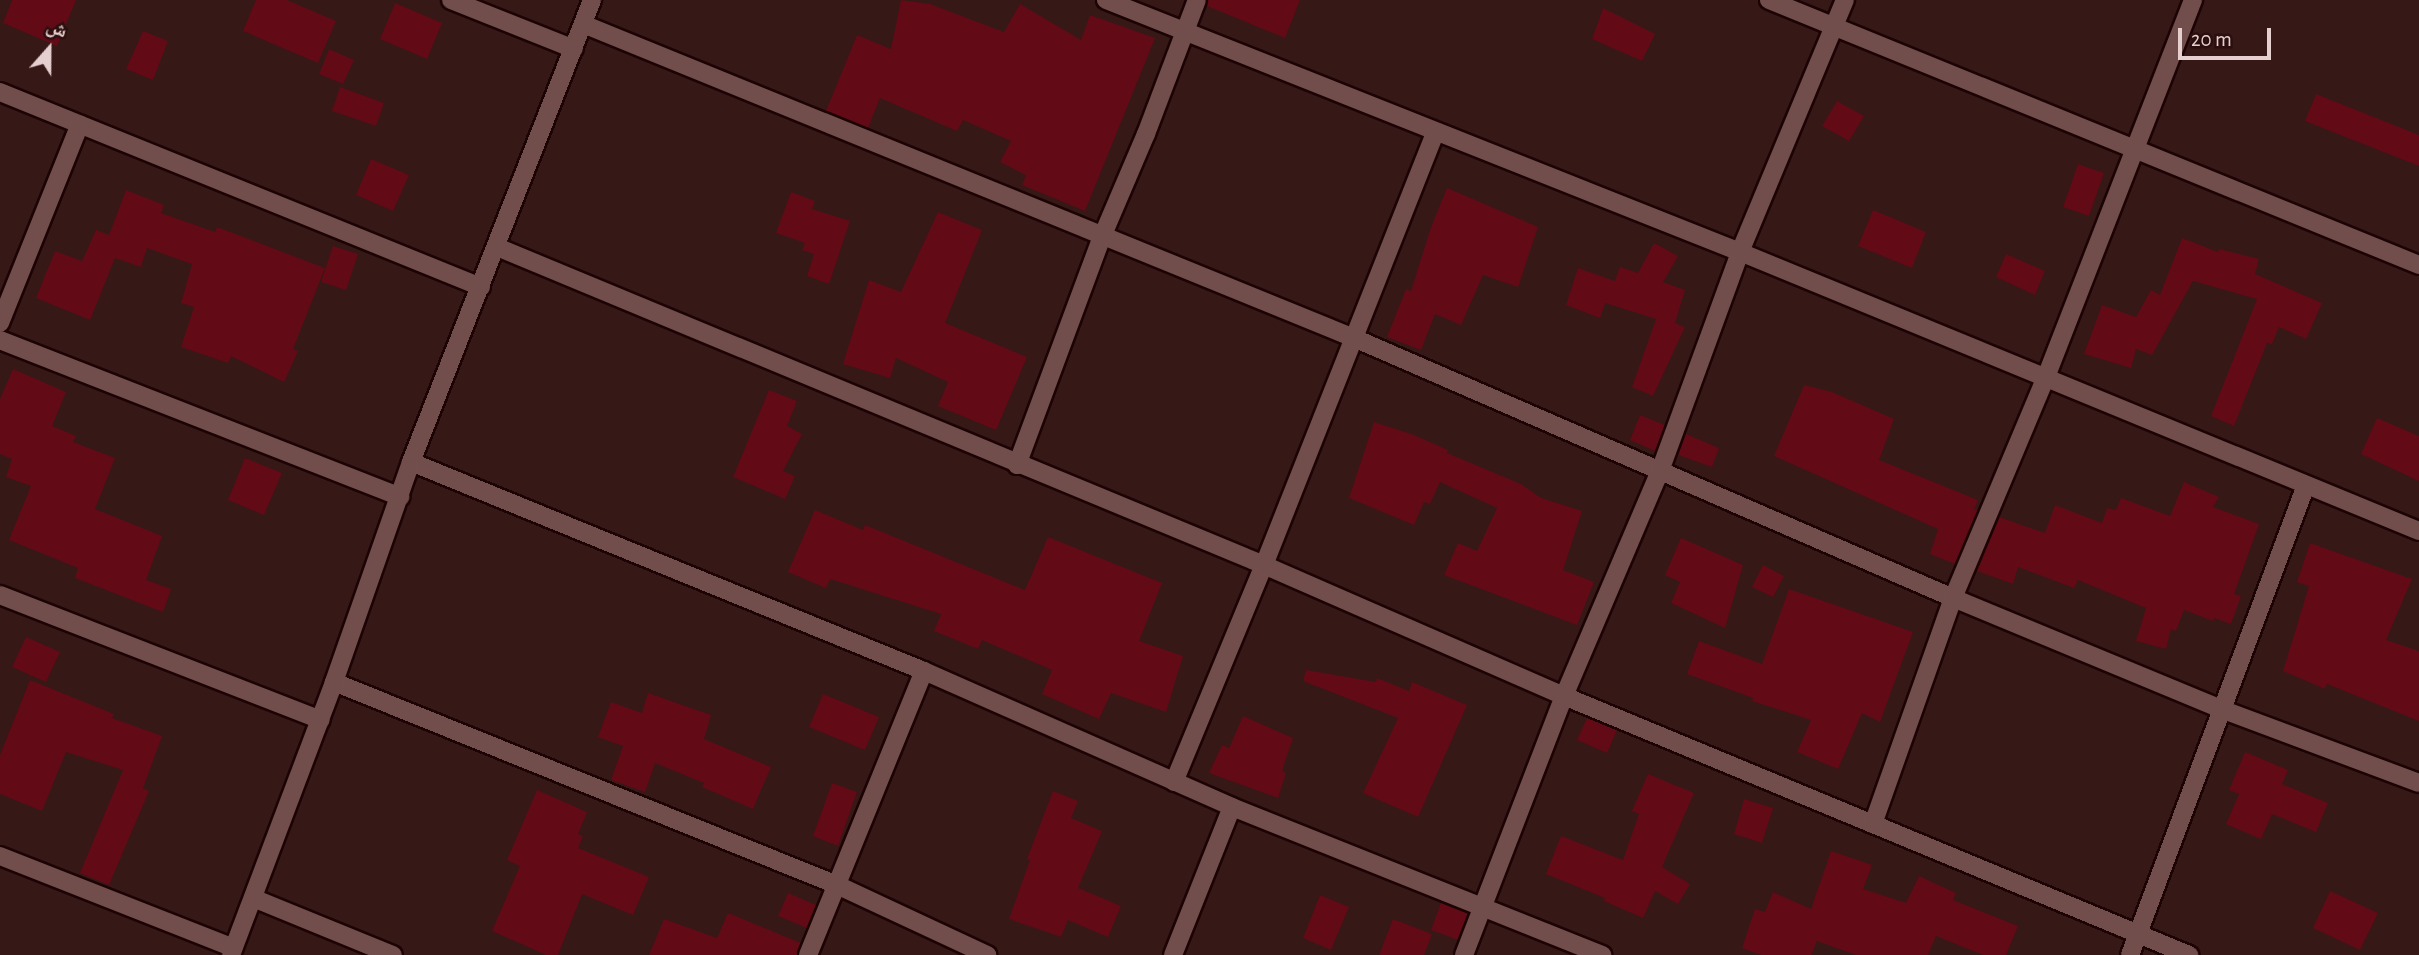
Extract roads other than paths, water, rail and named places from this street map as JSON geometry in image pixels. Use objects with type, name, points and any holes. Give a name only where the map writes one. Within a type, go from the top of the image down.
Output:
[{"type":"street","points":[[451,0],[574,50]]},
{"type":"street","points":[[0,856],[233,952],[334,682],[411,462],[592,0]]},
{"type":"street","points":[[1106,0],[1435,134],[1740,252],[2419,531]]},
{"type":"street","points":[[1017,465],[1102,237],[1197,0]]},
{"type":"street","points":[[1769,0],[2419,265]]},
{"type":"street","points":[[1464,955],[1564,696],[1660,471],[1740,252],[1845,0]]},
{"type":"street","points":[[1872,824],[1953,598],[2046,377],[2193,0]]},
{"type":"street","points":[[583,24],[1354,338],[1953,598],[2221,709],[2419,783]]},
{"type":"street","points":[[0,92],[481,287]]},
{"type":"street","points":[[0,323],[80,124]]},
{"type":"street","points":[[1174,782],[1264,565],[1435,134]]},
{"type":"street","points":[[497,247],[1017,465],[1264,565],[1564,696],[2189,955]]},
{"type":"street","points":[[0,340],[400,497]]},
{"type":"street","points":[[411,462],[924,671],[1232,807],[1602,955]]},
{"type":"street","points":[[2130,955],[2306,485]]},
{"type":"street","points":[[0,595],[320,720]]},
{"type":"street","points":[[808,955],[924,671]]},
{"type":"street","points":[[334,682],[836,886],[987,955]]},
{"type":"street","points":[[1173,955],[1232,807]]},
{"type":"street","points":[[253,898],[393,955]]}]
